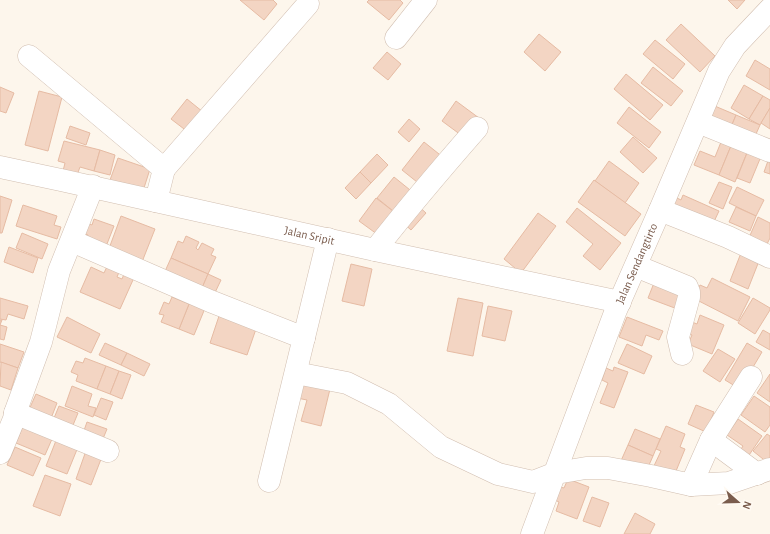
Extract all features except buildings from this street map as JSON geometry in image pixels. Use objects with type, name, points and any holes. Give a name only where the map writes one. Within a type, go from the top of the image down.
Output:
[{"type":"street","points":[[396,38],[426,0]]},
{"type":"street","points":[[156,200],[164,169],[308,4]]},
{"type":"street","name":"Jalan Sendangtirto","points":[[532,534],[620,302],[719,71],[735,46],[767,16]]},
{"type":"street","points":[[29,56],[164,169]]},
{"type":"street","points":[[698,122],[770,151]]},
{"type":"street","points":[[375,250],[430,182],[477,128]]},
{"type":"street","name":"Jalan Sripit","points":[[0,167],[93,186],[375,250],[620,302]]},
{"type":"street","points":[[0,453],[9,415],[41,342],[59,271],[93,186]]},
{"type":"street","points":[[660,210],[769,253]]},
{"type":"street","points":[[269,481],[328,239]]},
{"type":"street","points":[[72,241],[210,301],[304,338]]},
{"type":"street","points":[[636,266],[687,287],[689,297],[678,337],[682,354]]},
{"type":"street","points":[[296,373],[347,383],[389,404],[441,447],[498,474],[533,482],[556,473],[586,468],[608,468],[691,485],[729,483],[764,471]]},
{"type":"street","points":[[691,485],[711,440],[751,377]]},
{"type":"street","points":[[9,415],[108,451]]},
{"type":"street","points":[[711,440],[764,471]]}]
